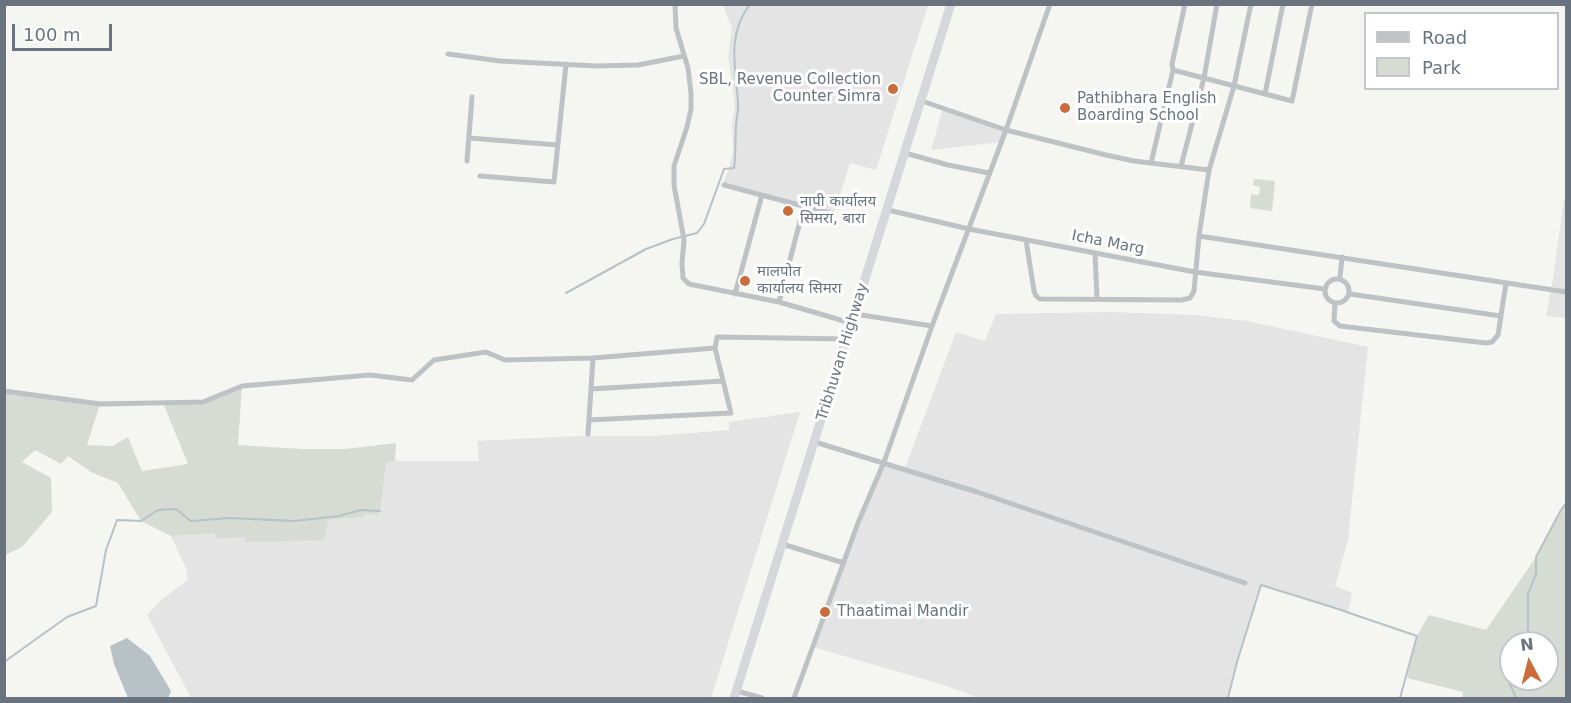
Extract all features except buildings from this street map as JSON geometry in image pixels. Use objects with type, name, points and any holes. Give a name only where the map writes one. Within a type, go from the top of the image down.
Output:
[{"type":"highway","name":"Tribhuvan Highway","points":[[736,695],[951,4]]},
{"type":"street","points":[[675,4],[676,28],[688,68],[691,109],[674,166],[674,185],[684,240],[683,278],[689,284],[853,318],[932,326]]},
{"type":"street","points":[[794,699],[858,523],[884,462],[1050,4]]},
{"type":"street","points":[[1151,163],[1173,70],[1172,64],[1185,4]]},
{"type":"street","points":[[1181,166],[1203,78],[1217,4]]},
{"type":"street","points":[[1026,240],[1034,291],[1040,298],[1186,300],[1190,298],[1194,291],[1199,236],[1209,170],[1234,86],[1251,4]]},
{"type":"street","points":[[1265,94],[1283,4]]},
{"type":"street","points":[[1173,70],[1292,101],[1312,4]]},
{"type":"street","points":[[448,54],[500,61],[638,65],[684,56]]},
{"type":"street","points":[[480,176],[554,182],[566,64]]},
{"type":"street","points":[[466,161],[472,97]]},
{"type":"street","points":[[922,101],[1006,130],[1106,155],[1134,161],[1209,170]]},
{"type":"street","points":[[469,138],[558,146]]},
{"type":"street","points":[[905,153],[989,173]]},
{"type":"street","points":[[724,185],[829,213]]},
{"type":"street","points":[[735,294],[762,195]]},
{"type":"street","points":[[779,302],[804,206]]},
{"type":"street","name":"Icha Marg","points":[[888,210],[969,229],[1196,272],[1325,289]]},
{"type":"street","points":[[1199,236],[1566,292]]},
{"type":"street","points":[[1095,253],[1097,299]]},
{"type":"street","points":[[1340,278],[1342,257]]},
{"type":"street","points":[[1340,278],[1347,282],[1350,294],[1344,301],[1335,303],[1327,298],[1325,289],[1328,282],[1340,278]]},
{"type":"street","points":[[1335,303],[1334,321],[1340,326],[1486,343],[1492,342],[1498,335],[1506,283]]},
{"type":"street","points":[[1350,294],[1501,316]]},
{"type":"street","points":[[589,420],[731,412],[715,348],[717,337],[847,339]]},
{"type":"street","points":[[4,391],[100,404],[203,402],[242,386],[370,375],[412,380],[434,360],[486,352],[506,360],[593,358],[715,348]]},
{"type":"street","points":[[588,434],[593,358]]},
{"type":"street","points":[[591,390],[722,381]]},
{"type":"street","points":[[815,442],[977,492],[1245,583]]},
{"type":"street","points":[[782,544],[844,563]]},
{"type":"street","points":[[736,695],[762,699]]},
{"type":"shaded area","points":[[724,5],[928,5],[876,170],[850,163],[835,212],[804,206],[723,183],[733,150],[732,126],[735,106],[728,56],[732,28]]},
{"type":"shaded area","points":[[943,108],[1006,130],[1001,142],[931,150]]},
{"type":"shaded area","points":[[1564,199],[1566,199],[1566,318],[1546,316]]},
{"type":"shaded area","points":[[1111,312],[1195,315],[1247,321],[1368,347],[1348,540],[1335,586],[1352,593],[1348,613],[1261,585],[1228,698],[979,698],[944,685],[813,647],[884,462],[905,468],[956,332],[985,341],[996,314]]},
{"type":"shaded area","points":[[800,412],[711,698],[191,698],[147,615],[161,600],[188,580],[186,568],[171,536],[215,532],[217,539],[245,537],[246,542],[328,520],[363,517],[364,514],[376,515],[386,461],[479,461],[477,441],[577,436],[652,436],[729,430],[729,422]]},
{"type":"shaded area","points":[[127,638],[150,656],[171,691],[168,698],[128,698],[114,664],[110,646]]},
{"type":"green space","points":[[1254,179],[1275,181],[1272,211],[1250,208],[1251,194],[1259,195],[1260,187],[1253,185]]},
{"type":"green space","points":[[242,386],[238,445],[345,449],[396,443],[395,461],[386,462],[380,511],[377,515],[364,514],[364,517],[328,520],[324,540],[246,542],[245,537],[217,539],[215,533],[171,536],[141,521],[118,483],[91,472],[68,456],[61,464],[35,450],[22,462],[51,478],[52,512],[22,547],[5,555],[5,391],[100,404],[87,445],[113,446],[128,437],[142,471],[188,464],[163,403],[203,402]]},
{"type":"green space","points":[[1566,503],[1566,698],[1462,698],[1463,692],[1407,678],[1417,636],[1429,615],[1486,630],[1536,557]]},
{"type":"waterway","points":[[566,293],[646,249],[697,233],[704,224],[724,169],[734,168],[738,106],[735,40],[738,28],[750,4]]},
{"type":"waterway","points":[[1528,631],[1528,594],[1536,574],[1536,557],[1566,503]]},
{"type":"waterway","points":[[4,662],[67,617],[96,606],[106,550],[117,520],[141,521],[158,510],[176,509],[191,521],[230,518],[294,521],[339,516],[360,510],[380,511]]},
{"type":"waterway","points":[[1228,698],[1261,585],[1417,636],[1400,698]]},
{"type":"waterway","points":[[1513,691],[1516,698]]},
{"type":"place","name":"SBL, Revenue Collection Counter Simra","points":[[893,89]]},
{"type":"place","name":"Pathibhara English Boarding School","points":[[1065,108]]},
{"type":"place","name":"नापी कार्यालय सिमरा, बारा","points":[[788,211]]},
{"type":"place","name":"मालपोत कार्यालय सिमरा","points":[[745,281]]},
{"type":"place","name":"Thaatimai Mandir","points":[[825,612]]}]
